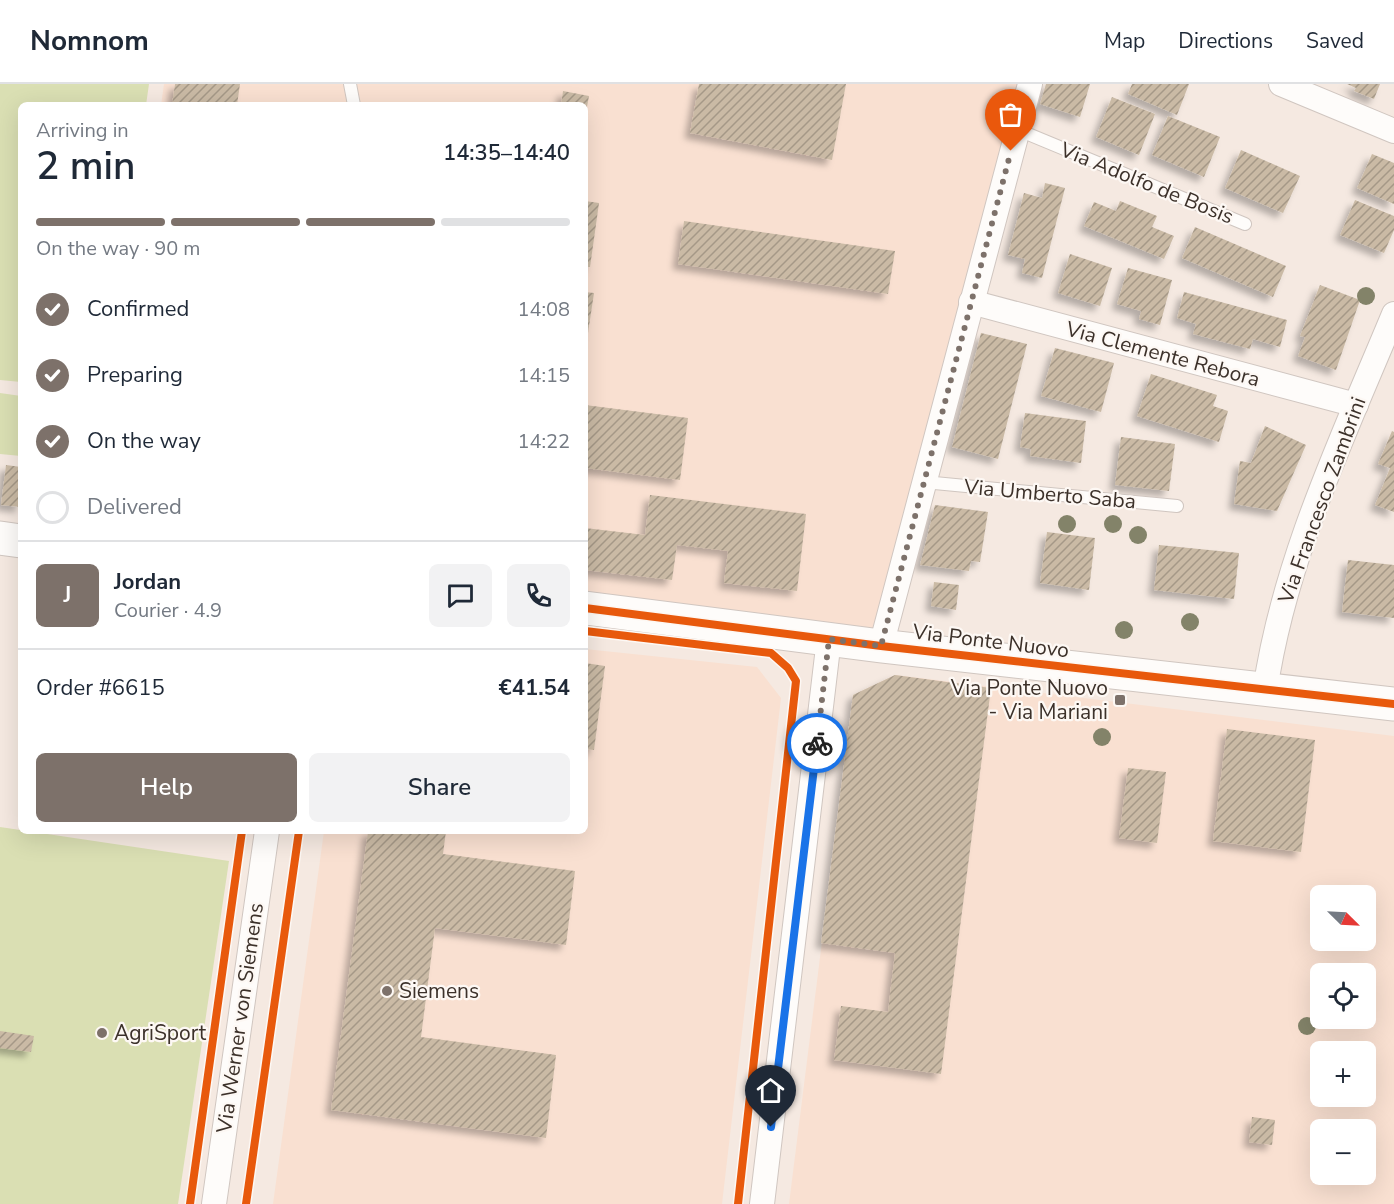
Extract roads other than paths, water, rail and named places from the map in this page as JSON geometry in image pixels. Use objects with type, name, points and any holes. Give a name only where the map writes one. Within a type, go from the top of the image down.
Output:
[{"type":"street","points":[[881,646],[1016,129],[1030,84]]},
{"type":"street","points":[[1281,84],[1394,131]]},
{"type":"street","name":"Via Clemente Rebora","points":[[971,302],[1356,405]]},
{"type":"street","name":"Via Francesco Zambrini","points":[[1265,691],[1275,634],[1287,591],[1356,405],[1394,314]]},
{"type":"street","points":[[0,538],[18,541]]},
{"type":"street","name":"Via Ponte Nuovo","points":[[588,608],[881,646],[1394,704]]},
{"type":"street","points":[[762,1204],[829,639]]},
{"type":"street","name":"Via Werner von Siemens","points":[[214,1204],[267,834]]},
{"type":"lane","points":[[350,84],[353,102]]},
{"type":"lane","name":"Via Adolfo de Bosis","points":[[1016,129],[1245,224]]},
{"type":"lane","name":"Via Umberto Saba","points":[[924,482],[1177,506]]},
{"type":"place","name":"Via Ponte Nuovo - Via Mariani","points":[[1120,700]]},
{"type":"place","name":"Siemens","points":[[387,991]]},
{"type":"place","name":"AgriSport","points":[[102,1033]]}]
